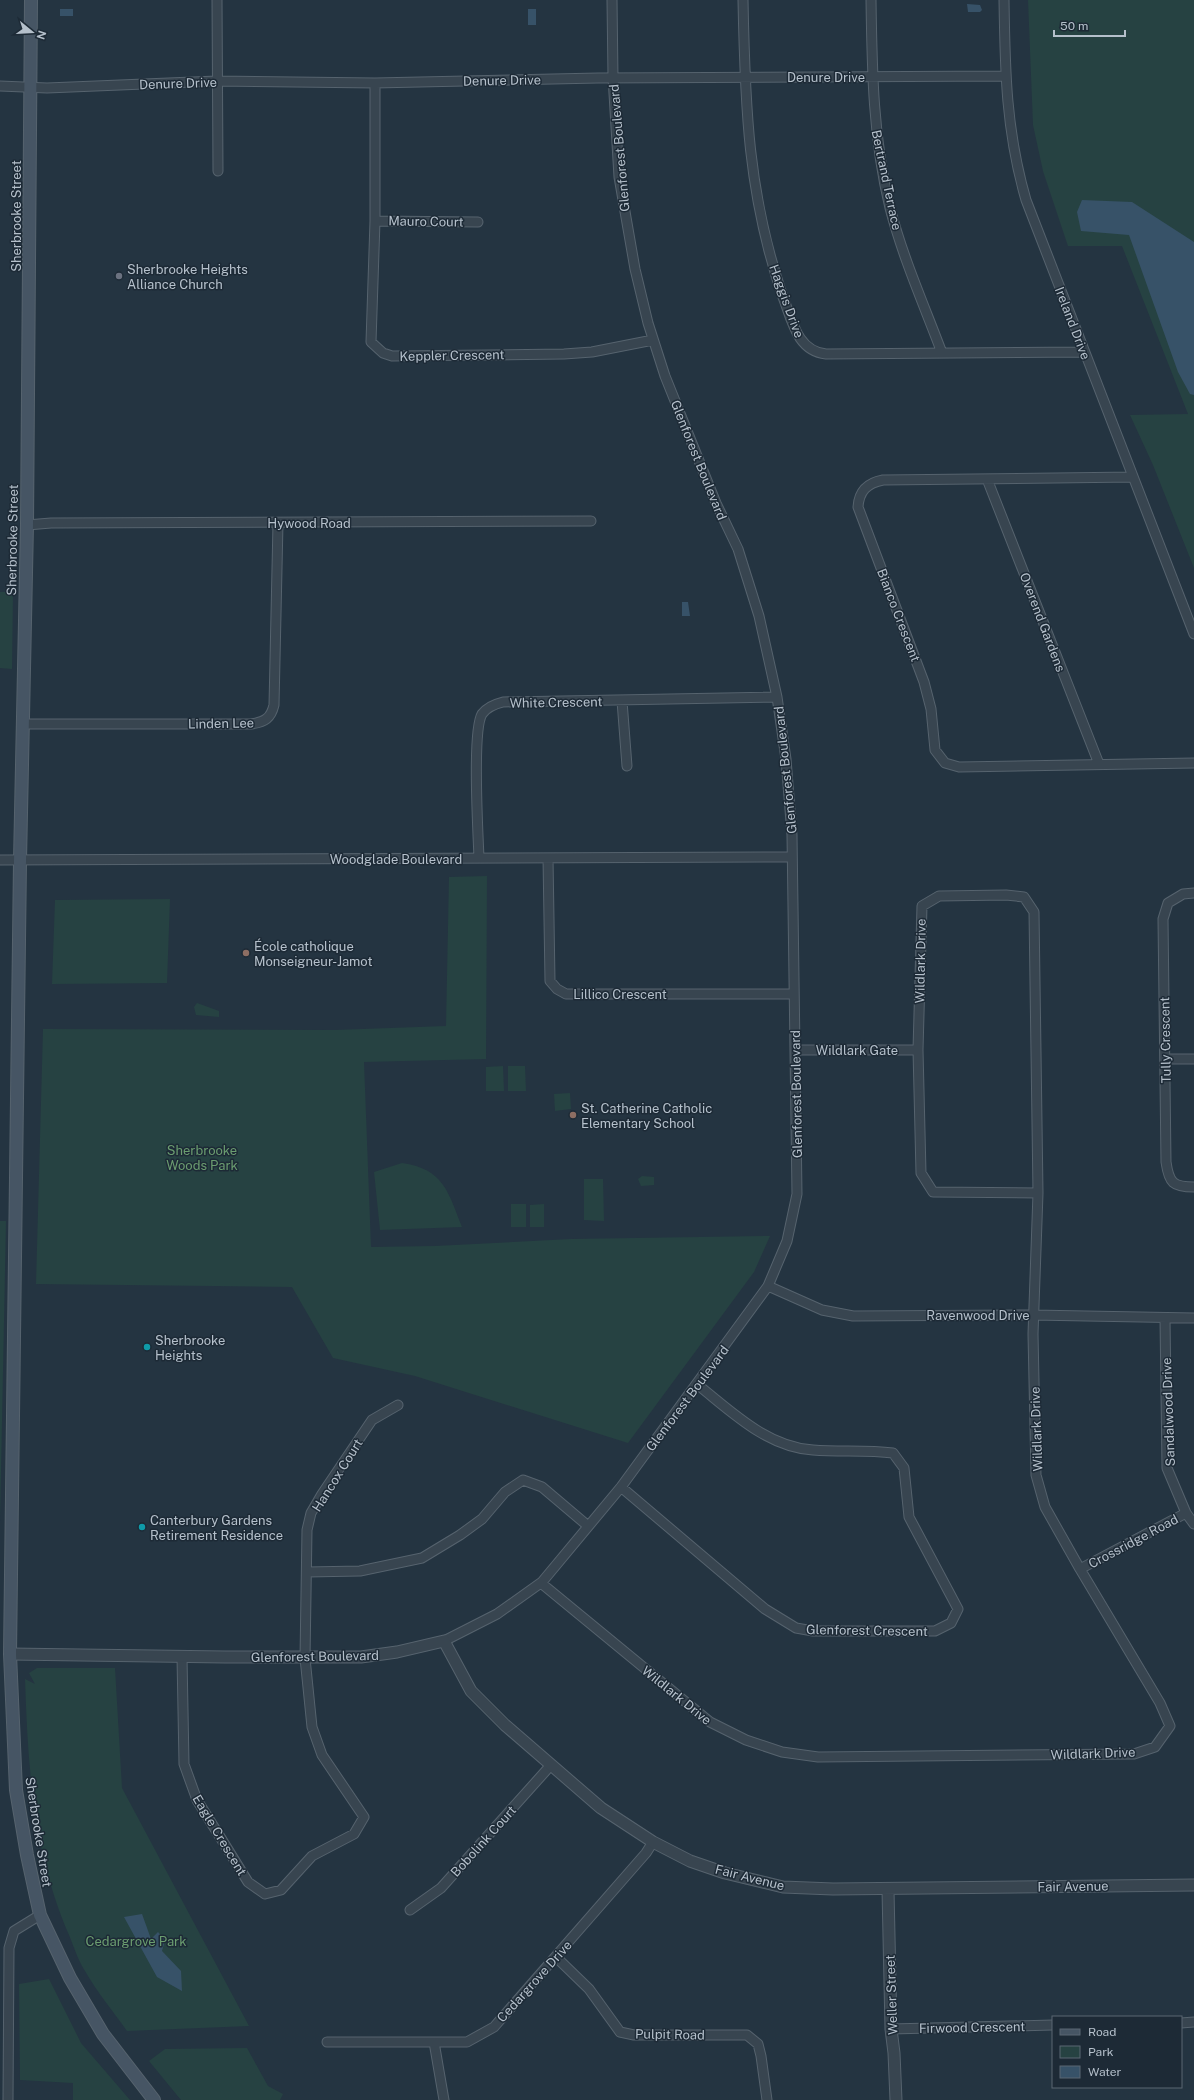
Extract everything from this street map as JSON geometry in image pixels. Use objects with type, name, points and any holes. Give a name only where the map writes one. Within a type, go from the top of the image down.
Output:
[{"type":"main road","name":"Sherbrooke Street","points":[[31,0],[27,525],[22,724],[10,1654],[16,1790],[26,1855],[40,1915],[70,1978],[103,2034],[154,2100]]},
{"type":"street","points":[[217,0],[218,171]]},
{"type":"street","name":"Glenforest Boulevard","points":[[10,1654],[306,1658],[377,1655],[444,1641],[497,1614],[540,1583],[621,1487],[698,1385],[768,1286],[788,1241],[797,1194],[792,857],[786,759],[777,697],[760,623],[738,549],[716,503],[665,376],[653,340],[635,269],[619,177],[613,78],[612,0]]},
{"type":"street","name":"Haggis Drive","points":[[743,0],[744,78],[749,146],[760,214],[776,275],[801,341],[811,350],[826,354],[1084,352]]},
{"type":"street","name":"Bertrand Terrace","points":[[871,0],[872,77],[877,139],[890,207],[905,258],[942,353]]},
{"type":"street","name":"Ireland Drive","points":[[1004,0],[1005,76],[1009,123],[1021,185],[1035,226],[1194,634]]},
{"type":"street","name":"Denure Drive","points":[[0,86],[47,88],[217,81],[375,83],[613,78],[1005,76]]},
{"type":"street","name":"Keppler Crescent","points":[[375,83],[375,221],[370,342],[383,353],[392,356],[564,354],[592,352],[653,340]]},
{"type":"street","name":"Mauro Court","points":[[375,221],[478,222]]},
{"type":"street","name":"Bianco Crescent","points":[[1132,477],[883,480],[867,486],[858,500],[860,514],[924,682],[931,709],[935,750],[941,760],[956,767],[1194,763]]},
{"type":"street","name":"Overend Gardens","points":[[987,479],[1099,764]]},
{"type":"street","name":"Hywood Road","points":[[27,525],[51,523],[591,521]]},
{"type":"street","name":"Linden Lee","points":[[22,724],[251,724],[261,723],[269,719],[274,705],[278,523]]},
{"type":"street","name":"White Crescent","points":[[479,858],[477,741],[482,714],[492,705],[503,702],[777,697]]},
{"type":"street","points":[[622,701],[626,766]]},
{"type":"street","name":"Woodglade Boulevard","points":[[0,860],[792,857]]},
{"type":"street","name":"Lillico Crescent","points":[[548,858],[550,980],[557,989],[566,994],[794,994]]},
{"type":"street","name":"Tully Crescent","points":[[1194,894],[1183,894],[1168,903],[1163,919],[1167,1172],[1170,1180],[1176,1185],[1194,1187]]},
{"type":"street","name":"Wildlark Drive","points":[[540,1583],[710,1722],[746,1740],[782,1752],[818,1757],[1134,1754],[1155,1747],[1170,1726],[1160,1703],[1080,1570],[1045,1507],[1036,1475],[1034,1315],[1038,1193],[1034,912],[1024,897],[1006,895],[939,896],[922,906],[918,1050],[921,1173],[932,1192],[1038,1193]]},
{"type":"street","name":"Wildlark Gate","points":[[795,1050],[918,1050]]},
{"type":"street","points":[[1165,1059],[1194,1059]]},
{"type":"street","name":"Ravenwood Drive","points":[[768,1286],[822,1310],[853,1316],[1034,1315],[1194,1318]]},
{"type":"street","name":"Sandalwood Drive","points":[[1165,1318],[1167,1468],[1186,1513],[1194,1524]]},
{"type":"street","name":"Glenforest Crescent","points":[[621,1487],[765,1609],[796,1628],[813,1631],[935,1631],[951,1623],[958,1609],[909,1517],[904,1468],[893,1454],[871,1450],[812,1450],[782,1444],[753,1429],[698,1385]]},
{"type":"street","name":"Hancox Court","points":[[306,1658],[307,1530],[311,1514],[372,1420],[398,1405]]},
{"type":"street","points":[[307,1572],[360,1571],[422,1558],[460,1535],[482,1519],[506,1492],[523,1480],[542,1487],[588,1526]]},
{"type":"street","name":"Crossridge Road","points":[[1080,1570],[1186,1513]]},
{"type":"street","name":"Fair Avenue","points":[[444,1641],[471,1690],[505,1725],[601,1808],[653,1842],[690,1861],[725,1873],[783,1887],[888,1890],[1194,1884]]},
{"type":"street","name":"Eagle Crescent","points":[[182,1657],[184,1764],[197,1800],[248,1882],[265,1894],[281,1890],[312,1856],[354,1834],[364,1817],[322,1755],[312,1727],[306,1658]]},
{"type":"street","name":"Bobolink Court","points":[[410,1910],[441,1888],[551,1765]]},
{"type":"street","name":"Cedargrove Drive","points":[[327,2042],[467,2042],[494,2027],[646,1853],[653,1842]]},
{"type":"street","name":"Weller Street","points":[[888,1890],[891,2029],[894,2053],[896,2100]]},
{"type":"street","points":[[8,2100],[9,1948],[14,1931],[40,1915]]},
{"type":"street","name":"Pulpit Road","points":[[556,1957],[589,1989],[620,2032],[634,2035],[747,2035],[758,2044],[762,2056],[767,2100]]},
{"type":"street","points":[[1182,2022],[1194,2022]]},
{"type":"street","name":"Firwood Crescent","points":[[891,2029],[1052,2025]]},
{"type":"street","points":[[434,2042],[444,2100]]},
{"type":"green space","points":[[1028,0],[1194,0],[1194,568],[1153,465],[1130,415],[1188,414],[1122,246],[1068,246],[1043,171],[1033,125]]},
{"type":"green space","points":[[0,592],[13,592],[12,669],[0,668]]},
{"type":"green space","name":"Sherbrooke Woods Park","points":[[487,876],[486,1059],[364,1062],[371,1247],[435,1246],[571,1239],[770,1236],[754,1272],[628,1443],[415,1376],[333,1358],[292,1287],[36,1284],[43,1029],[335,1030],[446,1026],[449,877]]},
{"type":"green space","points":[[170,899],[167,983],[52,984],[55,900]]},
{"type":"green space","points":[[197,1003],[219,1011],[219,1017],[196,1015],[194,1007]]},
{"type":"green space","points":[[503,1066],[504,1091],[486,1091],[486,1067]]},
{"type":"green space","points":[[508,1066],[525,1066],[526,1091],[508,1091]]},
{"type":"green space","points":[[570,1093],[571,1109],[555,1111],[554,1094]]},
{"type":"green space","points":[[402,1163],[416,1166],[436,1177],[448,1193],[462,1227],[380,1230],[374,1172]]},
{"type":"green space","points":[[642,1176],[654,1177],[654,1185],[641,1186],[638,1179]]},
{"type":"green space","points":[[584,1179],[603,1179],[604,1221],[584,1220]]},
{"type":"green space","points":[[511,1204],[526,1204],[526,1227],[511,1227]]},
{"type":"green space","points":[[544,1204],[544,1227],[530,1227],[530,1205]]},
{"type":"green space","points":[[0,1221],[6,1221],[0,1522]]},
{"type":"green space","name":"Cedargrove Park","points":[[37,1668],[115,1668],[122,1788],[249,2026],[127,2031],[85,1971],[76,1953],[57,1904],[47,1872],[40,1841],[28,1745],[25,1679],[35,1684],[29,1673]]},
{"type":"green space","points":[[49,1979],[81,2043],[130,2100],[73,2100],[73,2083],[20,2080],[19,1984]]},
{"type":"green space","points":[[247,2048],[268,2086],[283,2094],[280,2100],[181,2100],[149,2061],[165,2049]]},
{"type":"water","points":[[967,4],[980,5],[982,10],[980,12],[968,12]]},
{"type":"water","points":[[60,9],[73,9],[73,16],[60,16]]},
{"type":"water","points":[[528,9],[536,9],[536,25],[528,25]]},
{"type":"water","points":[[1082,200],[1132,202],[1194,242],[1194,395],[1190,394],[1178,372],[1129,235],[1081,231],[1077,212]]},
{"type":"water","points":[[682,602],[688,602],[690,616],[682,616]]},
{"type":"water","points":[[142,1914],[151,1939],[158,1932],[165,1940],[162,1951],[181,1971],[182,1991],[157,1977],[124,1917]]},
{"type":"place","name":"Sherbrooke Heights Alliance Church","points":[[119,276]]},
{"type":"place","name":"École catholique Monseigneur-Jamot","points":[[246,953]]},
{"type":"place","name":"St. Catherine Catholic Elementary School","points":[[573,1115]]},
{"type":"place","name":"Sherbrooke Heights","points":[[147,1347]]},
{"type":"place","name":"Canterbury Gardens Retirement Residence","points":[[142,1527]]}]
